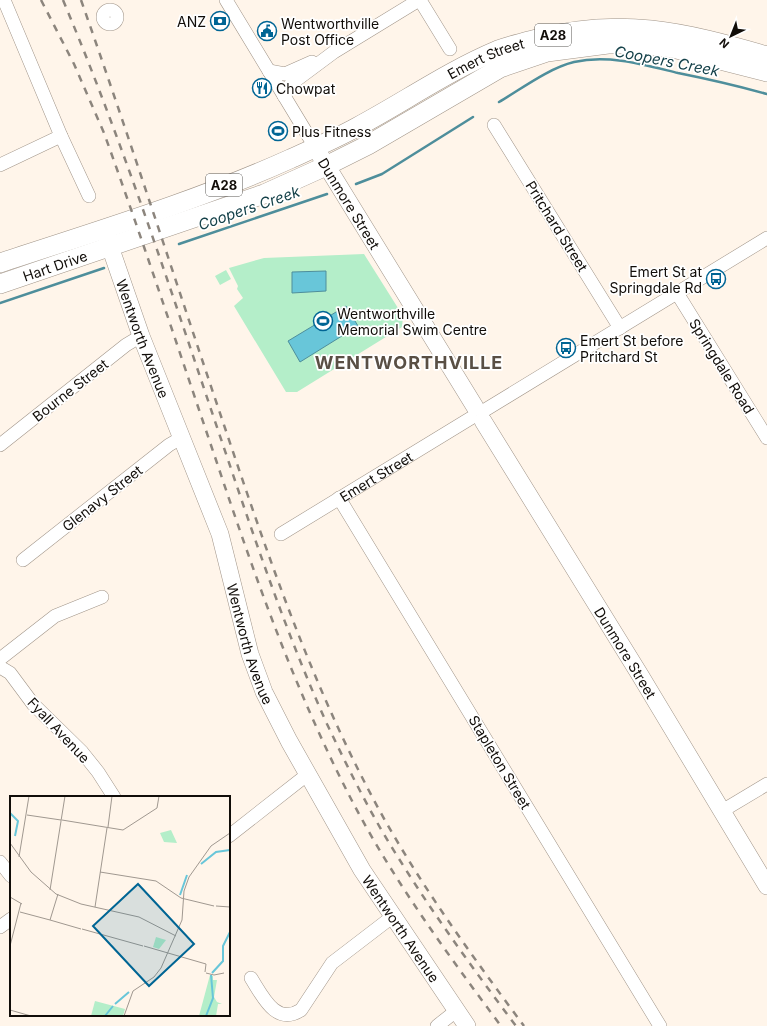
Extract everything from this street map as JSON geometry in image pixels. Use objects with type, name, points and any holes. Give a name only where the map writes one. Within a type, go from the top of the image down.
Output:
[{"type":"highway","name":"Emert Street","points":[[316,147],[357,127],[461,67],[500,49],[574,30],[611,28],[676,33],[767,56]]},
{"type":"highway","name":"Emert Street","points":[[326,166],[368,145],[500,68],[547,52],[608,44],[642,44],[673,48],[767,72]]},
{"type":"highway","name":"A28","points":[[103,229],[169,206],[316,147]]},
{"type":"highway","name":"A28","points":[[110,247],[264,194],[326,166]]},
{"type":"highway","name":"Hart Drive","points":[[0,263],[103,229]]},
{"type":"highway","name":"Hart Drive","points":[[0,284],[110,247]]},
{"type":"main road","name":"Dunmore Street","points":[[316,147],[326,166],[640,675],[767,886]]},
{"type":"main road","name":"Wentworth Avenue","points":[[103,229],[141,336],[220,534],[250,654],[275,715],[362,870],[466,1026]]},
{"type":"street","points":[[4,0],[61,136],[89,196]]},
{"type":"street","name":"Dunmore Street","points":[[226,0],[316,147]]},
{"type":"street","points":[[284,96],[291,84],[334,52],[420,0],[450,49]]},
{"type":"street","points":[[269,70],[285,74],[334,52]]},
{"type":"street","name":"Pritchard Street","points":[[494,125],[620,328]]},
{"type":"street","points":[[0,165],[61,136]]},
{"type":"street","name":"Emert Street","points":[[281,534],[767,238]]},
{"type":"street","name":"Springdale Road","points":[[678,293],[767,438]]},
{"type":"street","name":"Bourne Street","points":[[0,444],[126,345],[141,336]]},
{"type":"street","name":"Glenavy Street","points":[[23,560],[181,438]]},
{"type":"street","name":"Stapleton Street","points":[[339,498],[660,1026]]},
{"type":"street","points":[[0,659],[55,616],[102,596]]},
{"type":"street","name":"Fyall Avenue","points":[[0,667],[10,673],[33,704],[82,752],[98,772],[113,796]]},
{"type":"street","points":[[230,835],[308,774]]},
{"type":"street","points":[[722,811],[767,784]]},
{"type":"street","points":[[0,862],[10,875]]},
{"type":"street","points":[[251,978],[274,1014],[287,1019],[295,1016],[301,1010],[332,963],[392,917]]},
{"type":"street","points":[[0,927],[10,920]]},
{"type":"street","points":[[438,1026],[456,1012]]},
{"type":"green space","name":"Wentworthville Memorial Swim Centre","points":[[364,254],[403,316],[402,327],[297,392],[286,392],[234,306],[243,298],[237,289],[238,286],[229,268],[264,258]]},
{"type":"green space","points":[[226,270],[231,279],[220,285],[215,276]]},
{"type":"water","points":[[326,271],[326,291],[292,293],[292,272]]},
{"type":"water","points":[[346,306],[358,326],[300,362],[288,341]]},
{"type":"waterway","name":"Coopers Creek","points":[[499,102],[535,79],[555,69],[574,62],[600,59],[640,64],[767,94]]},
{"type":"waterway","name":"Coopers Creek","points":[[356,184],[382,174],[473,117]]},
{"type":"waterway","name":"Coopers Creek","points":[[179,244],[327,194]]},
{"type":"waterway","name":"Coopers Creek","points":[[0,303],[104,268]]},
{"type":"railway","points":[[41,0],[74,64],[104,133],[260,588],[310,714],[349,795],[401,885],[420,914],[501,1026]]},
{"type":"railway","points":[[63,0],[107,109],[127,165],[271,584],[298,655],[327,724],[351,774],[396,854],[454,942],[516,1026]]},
{"type":"railway","points":[[81,0],[256,519],[306,654],[366,785],[401,848],[440,909],[524,1026]]},
{"type":"place","name":"ANZ","points":[[220,21]]},
{"type":"place","name":"Wentworthville Post Office","points":[[267,31]]},
{"type":"place","name":"Chowpat","points":[[262,88]]},
{"type":"place","name":"Plus Fitness","points":[[278,131]]},
{"type":"place","name":"Emert St at Springdale Rd","points":[[716,279]]},
{"type":"place","name":"Wentworthville Memorial Swim Centre","points":[[323,321]]},
{"type":"place","name":"Emert St before Pritchard St","points":[[566,348]]},
{"type":"district","name":"WENTWORTHVILLE","points":[[409,362]]}]
